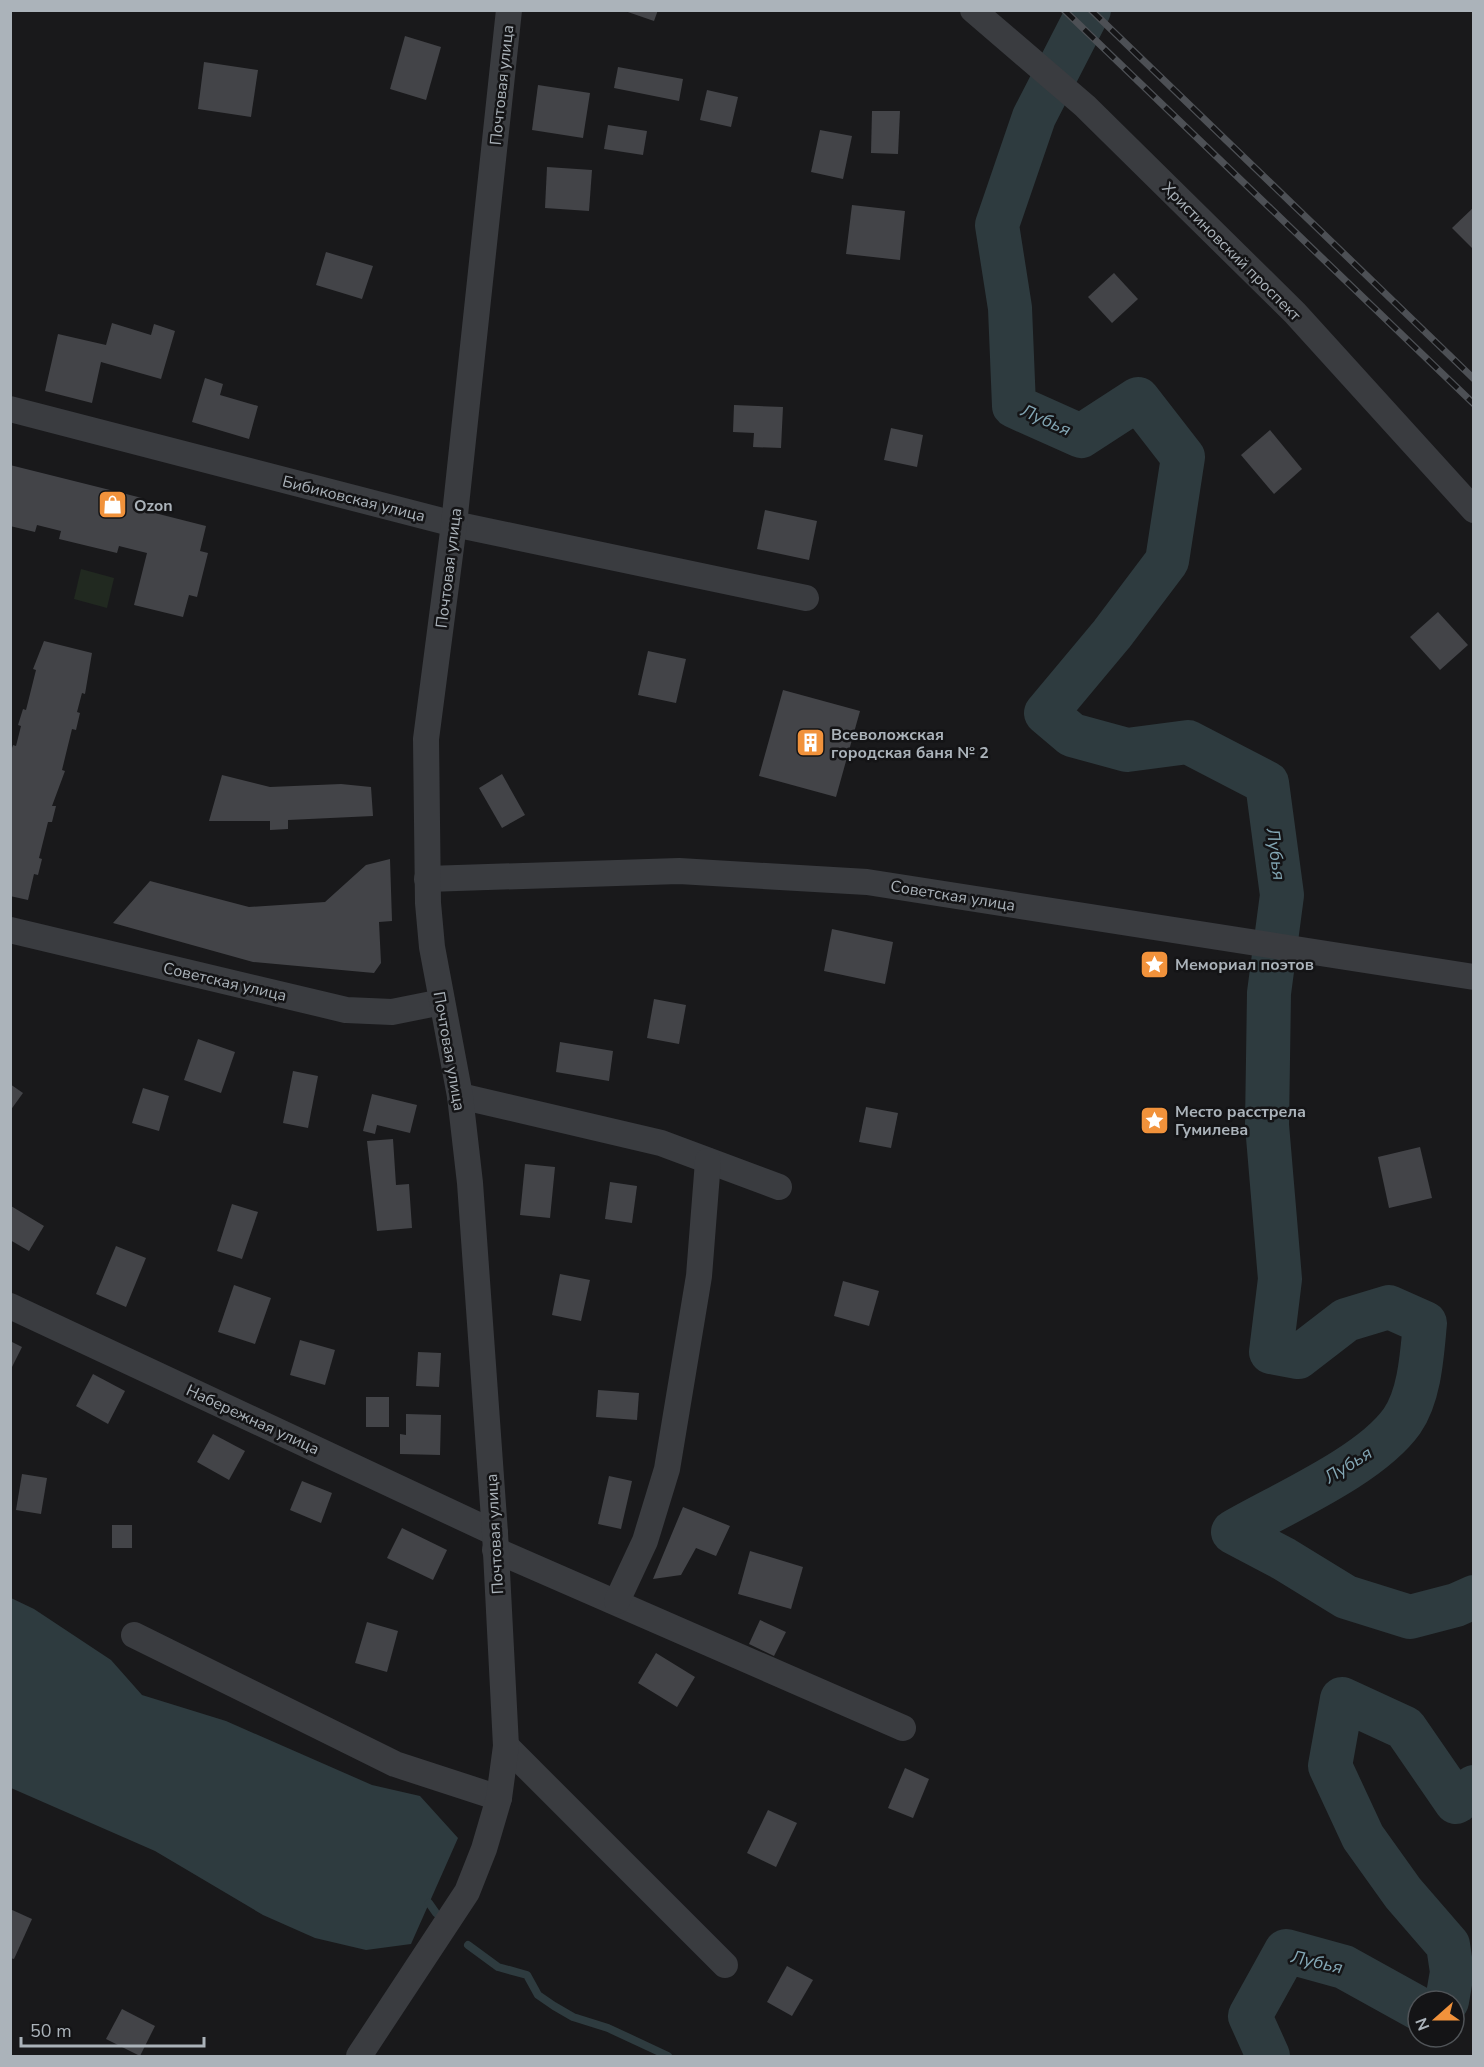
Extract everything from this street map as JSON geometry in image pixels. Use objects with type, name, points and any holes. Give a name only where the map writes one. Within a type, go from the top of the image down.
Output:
[{"type":"street","name":"Христиновский проспект","points":[[973,10],[1085,106],[1295,313],[1473,510]]},
{"type":"street","name":"Почтовая улица","points":[[359,2056],[467,1892],[484,1849],[499,1798],[506,1746],[495,1541],[470,1183],[460,1096],[432,947],[427,879],[426,739],[454,524],[504,12]]},
{"type":"street","name":"Бибиковская улица","points":[[10,409],[454,524],[806,598]]},
{"type":"street","name":"Советская улица","points":[[427,879],[679,871],[867,882],[1473,977]]},
{"type":"street","name":"Советская улица","points":[[10,930],[346,1010],[392,1012],[442,1002]]},
{"type":"street","points":[[460,1096],[661,1143],[779,1187]]},
{"type":"street","points":[[616,1601],[645,1541],[667,1469],[699,1276],[708,1161]]},
{"type":"street","name":"Набережная улица","points":[[10,1306],[616,1601],[903,1728]]},
{"type":"street","points":[[134,1635],[395,1764],[499,1798]]},
{"type":"street","points":[[506,1746],[725,1965]]},
{"type":"shaded area","points":[[81,569],[114,578],[107,608],[74,599]]},
{"type":"shaded area","points":[[11,1598],[34,1609],[111,1660],[142,1695],[226,1721],[372,1785],[420,1796],[458,1838],[411,1944],[366,1950],[315,1938],[263,1915],[155,1851],[11,1788]]},
{"type":"building","points":[[622,10],[658,10],[654,21]]},
{"type":"building","points":[[405,36],[441,47],[426,100],[390,89]]},
{"type":"building","points":[[204,62],[258,70],[251,117],[198,109]]},
{"type":"building","points":[[618,67],[683,79],[679,101],[614,88]]},
{"type":"building","points":[[538,85],[590,93],[583,138],[532,130]]},
{"type":"building","points":[[707,90],[738,97],[731,127],[700,120]]},
{"type":"building","points":[[872,111],[900,111],[898,154],[871,153]]},
{"type":"building","points":[[608,125],[647,131],[643,155],[604,149]]},
{"type":"building","points":[[820,130],[852,136],[843,179],[811,172]]},
{"type":"building","points":[[547,167],[592,170],[589,211],[545,208]]},
{"type":"building","points":[[852,205],[905,211],[900,260],[846,254]]},
{"type":"building","points":[[1474,207],[1474,250],[1452,228]]},
{"type":"building","points":[[326,252],[373,266],[362,299],[316,285]]},
{"type":"building","points":[[1114,273],[1138,299],[1112,323],[1088,297]]},
{"type":"building","points":[[112,323],[151,335],[154,324],[175,331],[161,379],[101,362],[92,403],[45,391],[58,334],[106,345]]},
{"type":"building","points":[[205,378],[223,384],[220,395],[258,406],[249,439],[192,422]]},
{"type":"building","points":[[734,405],[783,407],[781,448],[753,447],[754,433],[733,432]]},
{"type":"building","points":[[891,428],[923,435],[917,467],[884,460]]},
{"type":"building","points":[[1270,430],[1302,469],[1274,494],[1241,455]]},
{"type":"building","points":[[10,465],[142,498],[139,509],[206,526],[200,551],[208,553],[197,597],[189,595],[183,617],[134,605],[147,553],[119,546],[117,553],[59,539],[61,531],[37,525],[35,532],[10,526]]},
{"type":"building","points":[[765,510],[817,521],[809,560],[757,549]]},
{"type":"building","points":[[1438,612],[1468,645],[1440,670],[1410,637]]},
{"type":"building","points":[[44,641],[92,653],[85,694],[82,693],[77,712],[80,713],[76,730],[72,729],[62,770],[65,771],[52,806],[56,806],[52,822],[48,822],[39,858],[42,859],[38,875],[34,874],[28,900],[10,896],[10,754],[13,745],[16,746],[21,726],[18,725],[23,709],[26,710],[36,670],[33,669]]},
{"type":"building","points":[[648,651],[686,659],[676,703],[638,695]]},
{"type":"building","name":"Всеволожская городская баня № 2","points":[[783,690],[860,711],[836,797],[759,776]]},
{"type":"building","points":[[502,774],[525,815],[502,828],[479,788]]},
{"type":"building","points":[[222,775],[270,787],[341,784],[371,787],[373,816],[288,820],[288,829],[270,830],[270,821],[209,821]]},
{"type":"building","points":[[390,859],[392,921],[379,922],[381,963],[374,973],[253,962],[113,923],[150,881],[249,907],[325,902],[366,865]]},
{"type":"building","points":[[832,929],[893,942],[885,984],[824,971]]},
{"type":"building","points":[[654,999],[686,1005],[679,1044],[647,1038]]},
{"type":"building","points":[[198,1039],[235,1052],[221,1093],[184,1080]]},
{"type":"building","points":[[560,1042],[613,1051],[609,1081],[556,1072]]},
{"type":"building","points":[[293,1071],[318,1076],[308,1128],[283,1123]]},
{"type":"building","points":[[10,1084],[23,1093],[10,1111]]},
{"type":"building","points":[[143,1088],[169,1096],[159,1131],[132,1123]]},
{"type":"building","points":[[372,1094],[417,1105],[410,1133],[377,1125],[375,1134],[363,1131]]},
{"type":"building","points":[[866,1107],[898,1113],[891,1148],[859,1142]]},
{"type":"building","points":[[393,1139],[396,1185],[409,1184],[412,1228],[377,1231],[367,1141]]},
{"type":"building","points":[[1420,1147],[1432,1198],[1389,1208],[1378,1157]]},
{"type":"building","points":[[525,1164],[555,1167],[550,1218],[520,1215]]},
{"type":"building","points":[[610,1182],[637,1186],[632,1223],[605,1219]]},
{"type":"building","points":[[232,1204],[258,1212],[242,1259],[217,1251]]},
{"type":"building","points":[[11,1206],[44,1226],[29,1251],[10,1240]]},
{"type":"building","points":[[116,1246],[146,1258],[126,1307],[96,1294]]},
{"type":"building","points":[[560,1274],[590,1280],[581,1321],[552,1315]]},
{"type":"building","points":[[843,1281],[879,1291],[869,1326],[834,1316]]},
{"type":"building","points":[[234,1285],[271,1298],[255,1344],[218,1332]]},
{"type":"building","points":[[300,1340],[335,1350],[325,1385],[290,1375]]},
{"type":"building","points":[[10,1341],[22,1347],[10,1371]]},
{"type":"building","points":[[418,1352],[441,1353],[439,1387],[416,1386]]},
{"type":"building","points":[[93,1374],[125,1391],[108,1424],[76,1406]]},
{"type":"building","points":[[598,1390],[639,1393],[637,1420],[596,1417]]},
{"type":"building","points":[[366,1397],[389,1397],[389,1427],[366,1427]]},
{"type":"building","points":[[406,1414],[441,1415],[440,1455],[400,1454],[400,1434],[406,1435]]},
{"type":"building","points":[[213,1434],[245,1451],[229,1480],[197,1462]]},
{"type":"building","points":[[22,1474],[47,1478],[41,1514],[16,1510]]},
{"type":"building","points":[[609,1476],[632,1481],[621,1529],[598,1524]]},
{"type":"building","points":[[302,1481],[332,1493],[321,1523],[290,1510]]},
{"type":"building","points":[[683,1507],[730,1526],[716,1556],[696,1548],[681,1575],[653,1579]]},
{"type":"building","points":[[112,1525],[132,1525],[132,1548],[112,1548]]},
{"type":"building","points":[[402,1528],[447,1550],[433,1580],[387,1558]]},
{"type":"building","points":[[750,1551],[803,1567],[791,1609],[738,1594]]},
{"type":"building","points":[[760,1620],[786,1632],[774,1656],[749,1644]]},
{"type":"building","points":[[367,1622],[398,1631],[387,1672],[355,1663]]},
{"type":"building","points":[[656,1653],[695,1677],[677,1707],[638,1683]]},
{"type":"building","points":[[905,1768],[929,1779],[913,1818],[888,1808]]},
{"type":"building","points":[[768,1810],[797,1823],[776,1867],[747,1853]]},
{"type":"building","points":[[10,1909],[32,1919],[14,1959],[10,1958]]},
{"type":"building","points":[[787,1966],[813,1980],[792,2016],[767,2002]]},
{"type":"building","points":[[122,2009],[155,2026],[140,2056],[106,2039]]},
{"type":"waterway","name":"Лубья","points":[[1089,10],[1034,117],[997,225],[1010,308],[1014,406],[1081,436],[1138,399],[1183,457],[1167,561],[1112,634],[1046,713],[1072,735],[1127,750],[1188,742],[1267,783],[1282,895],[1269,993],[1267,1125],[1280,1279],[1271,1352],[1298,1357],[1346,1320],[1389,1307],[1425,1323],[1419,1374],[1413,1399],[1402,1421],[1388,1438],[1348,1468],[1233,1532],[1284,1559],[1346,1597],[1410,1617],[1456,1605],[1474,1597]]},
{"type":"waterway","name":"Лубья","points":[[1449,1989],[1452,1972],[1448,1945],[1403,1893],[1363,1837],[1330,1766],[1342,1699],[1405,1728],[1456,1802],[1474,1787]]},
{"type":"waterway","points":[[429,1903],[436,1913]]},
{"type":"waterway","points":[[468,1945],[498,1967],[527,1975],[538,1995],[573,2017],[608,2028],[668,2056]]},
{"type":"waterway","name":"Лубья","points":[[1268,2056],[1250,2016],[1286,1951],[1344,1967],[1406,2001]]},
{"type":"railway","points":[[1064,10],[1474,404]]},
{"type":"railway","points":[[1091,10],[1474,379]]},
{"type":"place","name":"Ozon","points":[[113,505]]},
{"type":"place","name":"Всеволожская городская баня № 2","points":[[810,743]]},
{"type":"place","name":"Мемориал поэтов","points":[[1154,964]]},
{"type":"place","name":"Место расстрела Гумилева","points":[[1154,1120]]}]
